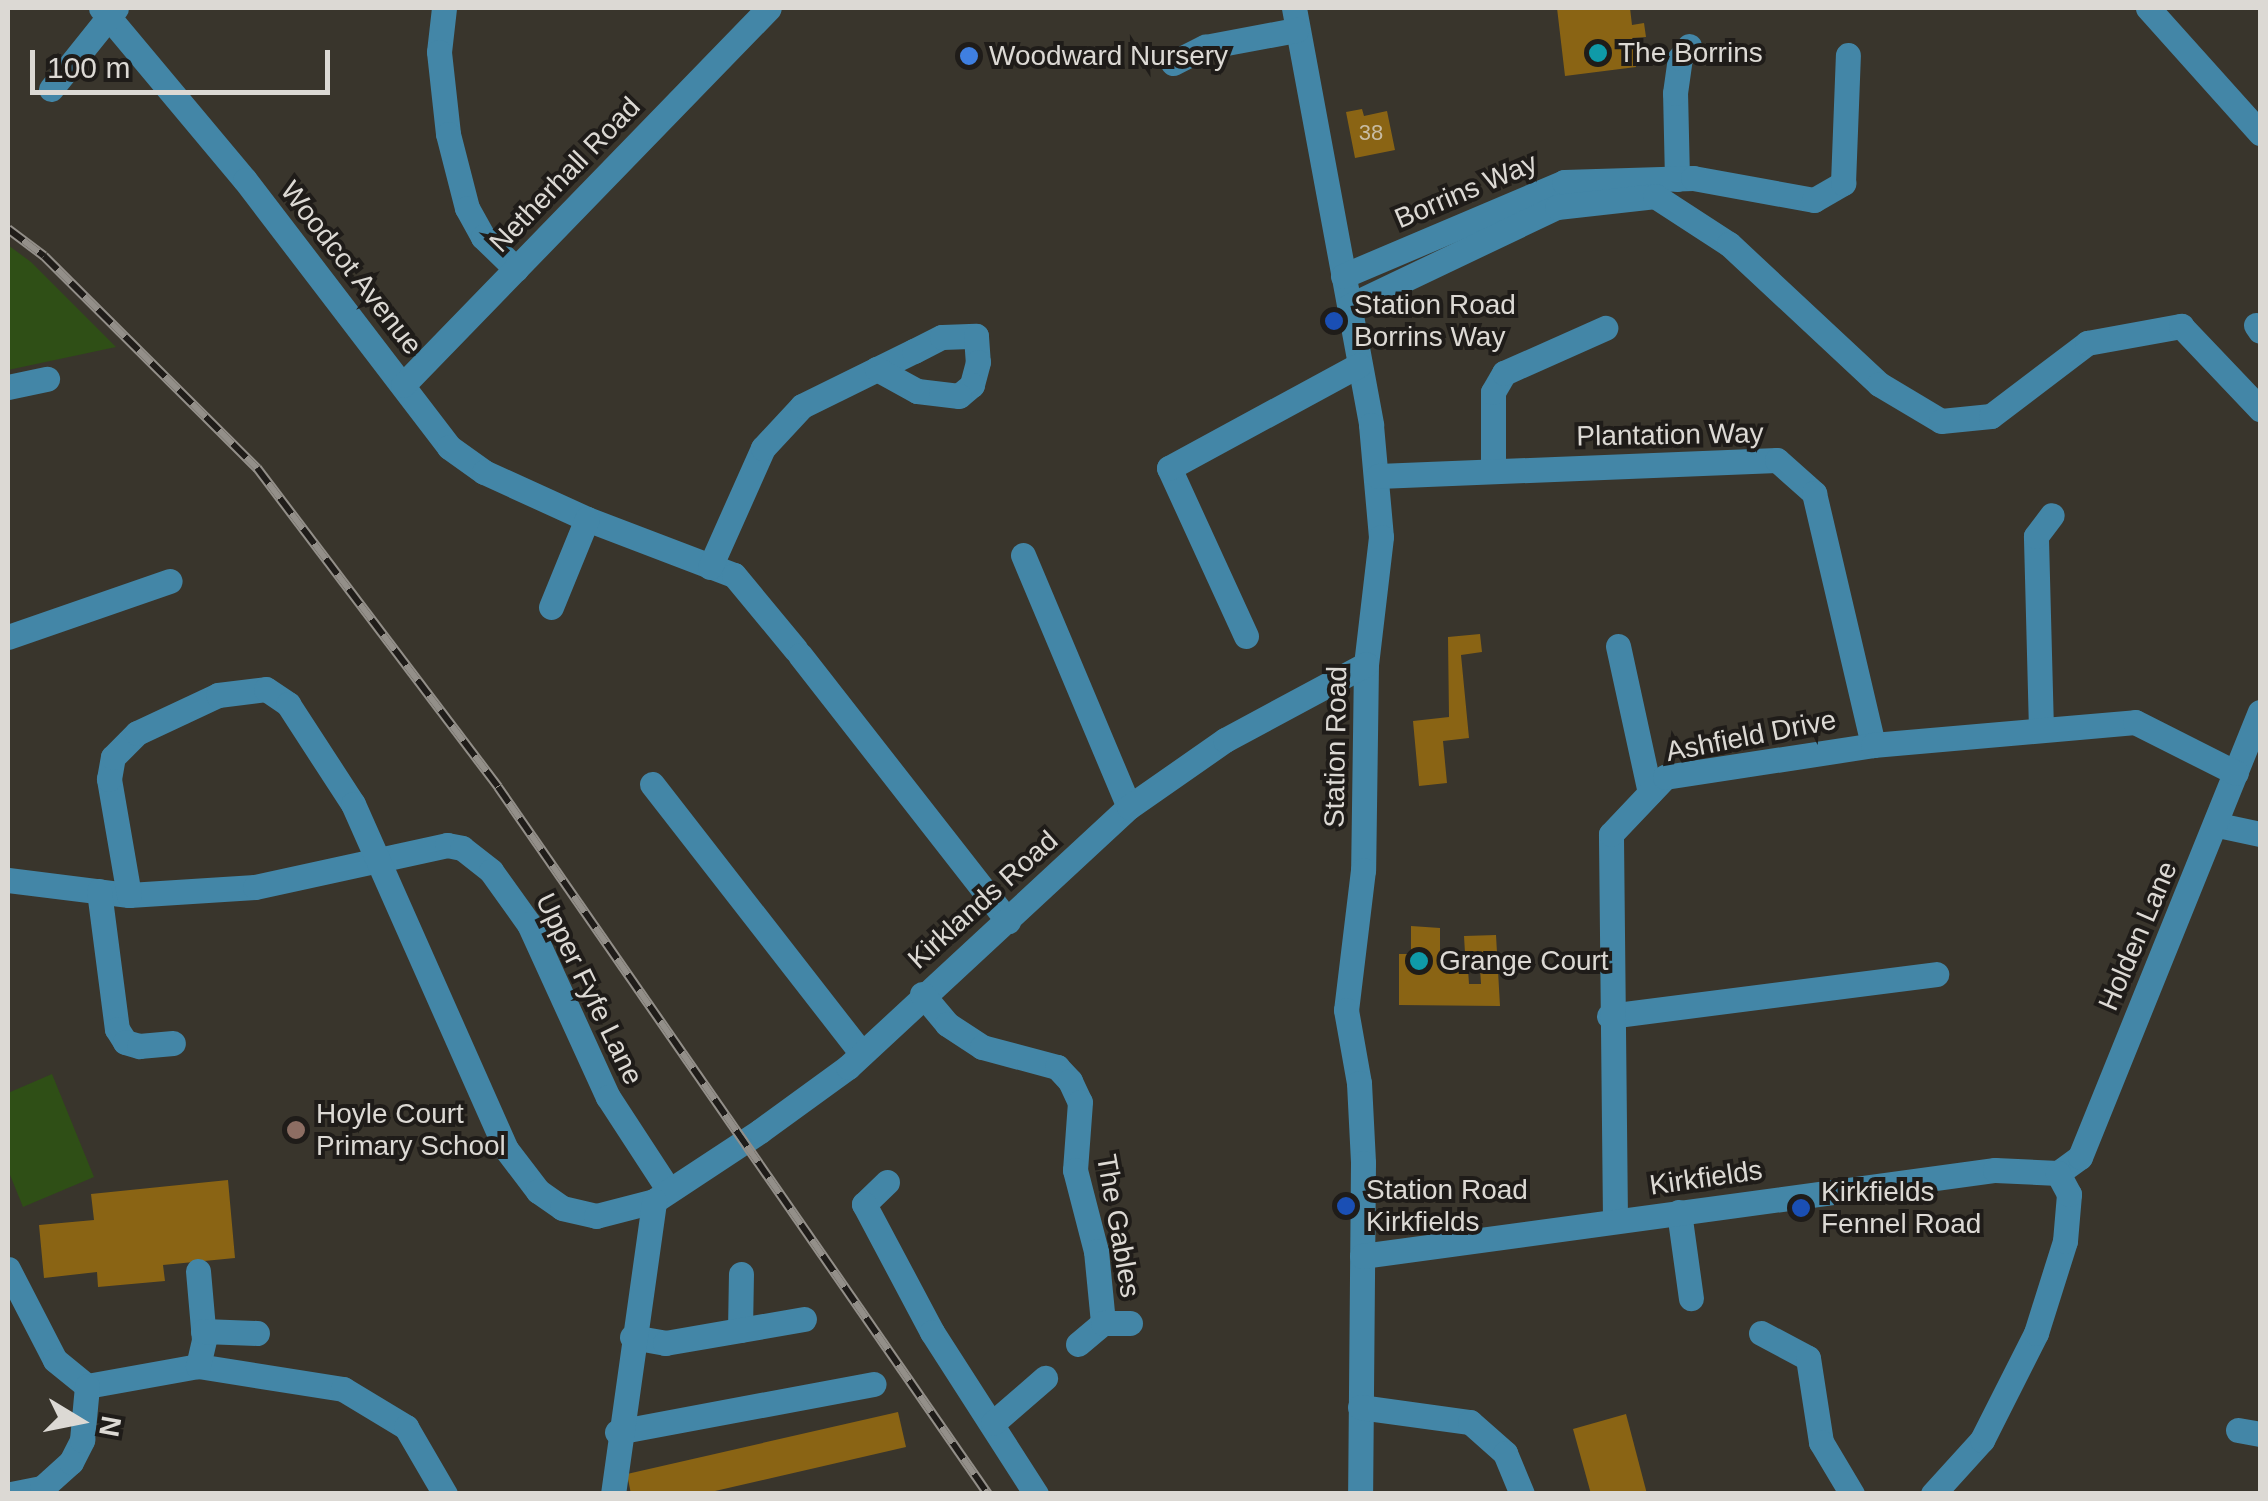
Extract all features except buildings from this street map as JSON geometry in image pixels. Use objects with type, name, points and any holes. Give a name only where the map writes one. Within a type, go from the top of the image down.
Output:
[{"type":"street","points":[[444,8],[438,52],[448,134],[468,208],[484,236],[516,268]]},
{"type":"street","points":[[2148,8],[2260,133]]},
{"type":"street","points":[[51,89],[109,11]]},
{"type":"street","name":"Woodcot Avenue","points":[[109,11],[449,447],[484,472],[587,519],[734,575],[1008,921]]},
{"type":"street","name":"Netherhall Road","points":[[403,385],[754,13]]},
{"type":"street","points":[[1174,63],[1205,47],[1295,19]]},
{"type":"street","name":"Station Road","points":[[1295,19],[1378,476],[1382,536],[1366,664],[1363,870],[1346,1010],[1359,1083],[1360,1494]]},
{"type":"street","points":[[1677,179],[1675,93],[1680,58],[1689,46]]},
{"type":"street","name":"Borrins Way","points":[[1343,276],[1564,182],[1677,179],[1814,200],[1843,183],[1848,55]]},
{"type":"street","points":[[1349,306],[1557,207],[1655,196],[1728,244],[1879,384],[1942,421],[1991,416],[2087,343],[2181,326],[2260,409]]},
{"type":"street","points":[[710,567],[778,427],[802,406],[877,369],[942,338],[978,328],[978,362],[972,385],[959,396],[917,391],[877,369]]},
{"type":"street","points":[[1493,470],[1493,392],[1504,373],[1605,328]]},
{"type":"street","points":[[1246,636],[1169,468],[1359,365]]},
{"type":"street","points":[[8,387],[48,379]]},
{"type":"street","name":"Plantation Way","points":[[1378,476],[1777,460],[1814,493],[1873,745]]},
{"type":"street","points":[[2040,730],[2036,536],[2052,515]]},
{"type":"street","points":[[551,607],[587,519]]},
{"type":"street","points":[[1023,555],[1130,807]]},
{"type":"street","points":[[8,637],[170,580]]},
{"type":"street","points":[[1618,646],[1650,793]]},
{"type":"street","name":"Kirklands Road","points":[[129,895],[109,779],[113,757],[137,733],[243,688],[266,688],[288,704],[352,804],[506,1149],[538,1192],[562,1208],[596,1216],[661,1195],[760,1131],[861,1052],[1130,807],[1225,740],[1366,664]]},
{"type":"street","name":"Holden Lane","points":[[2058,1173],[2080,1157],[2218,825],[2260,712]]},
{"type":"street","name":"Ashfield Drive","points":[[1615,1220],[1611,834],[1665,777],[1873,745],[2135,722],[2236,774]]},
{"type":"street","points":[[652,784],[861,1052]]},
{"type":"street","points":[[2218,825],[2260,834]]},
{"type":"street","name":"Upper Fyfe Lane","points":[[377,859],[447,845],[476,855],[529,924],[608,1097],[661,1195]]},
{"type":"street","points":[[8,880],[129,895],[254,887],[377,859]]},
{"type":"street","points":[[99,891],[118,1029],[125,1042],[139,1046],[173,1043]]},
{"type":"street","points":[[1610,1016],[1936,974]]},
{"type":"street","name":"The Gables","points":[[922,994],[948,1024],[982,1047],[1057,1067],[1070,1081],[1080,1102],[1075,1170],[1096,1251],[1103,1323]]},
{"type":"street","name":"Kirkfields","points":[[1362,1256],[1995,1170],[2058,1173]]},
{"type":"street","points":[[1933,1494],[1982,1440],[2036,1334],[2064,1241],[2068,1194],[2058,1173]]},
{"type":"street","points":[[887,1182],[864,1204],[932,1332],[1036,1494]]},
{"type":"street","points":[[612,1494],[632,1337],[661,1195]]},
{"type":"street","points":[[1679,1212],[1691,1298]]},
{"type":"street","points":[[8,1269],[55,1360],[87,1386],[198,1366],[297,1378],[376,1404],[406,1427],[445,1494]]},
{"type":"street","points":[[198,1271],[203,1331],[198,1366]]},
{"type":"street","points":[[740,1330],[741,1274]]},
{"type":"street","points":[[632,1337],[665,1343],[804,1319]]},
{"type":"street","name":"The Gables","points":[[1078,1344],[1103,1323],[1130,1323]]},
{"type":"street","points":[[203,1331],[257,1333]]},
{"type":"street","points":[[1761,1333],[1808,1358],[1821,1442],[1852,1494]]},
{"type":"street","points":[[993,1423],[1046,1378]]},
{"type":"street","points":[[617,1432],[874,1384]]},
{"type":"street","points":[[11,1494],[42,1488],[71,1462],[82,1440],[87,1386]]},
{"type":"street","points":[[1360,1407],[1470,1422],[1505,1452],[1522,1494]]},
{"type":"green space","points":[[8,245],[31,262],[116,347],[8,370]]},
{"type":"green space","points":[[52,1074],[94,1177],[23,1207],[8,1170],[8,1093]]},
{"type":"railway","points":[[8,229],[44,256],[257,468],[498,787],[988,1494]]},
{"type":"place","name":"The Borrins","points":[[1598,53]]},
{"type":"place","name":"Woodward Nursery","points":[[969,56]]},
{"type":"place","name":"Station Road Borrins Way","points":[[1334,321]]},
{"type":"place","name":"Grange Court","points":[[1419,961]]},
{"type":"place","name":"Hoyle Court Primary School","points":[[296,1130]]},
{"type":"place","name":"Station Road Kirkfields","points":[[1346,1206]]},
{"type":"place","name":"Kirkfields Fennel Road","points":[[1801,1208]]}]
